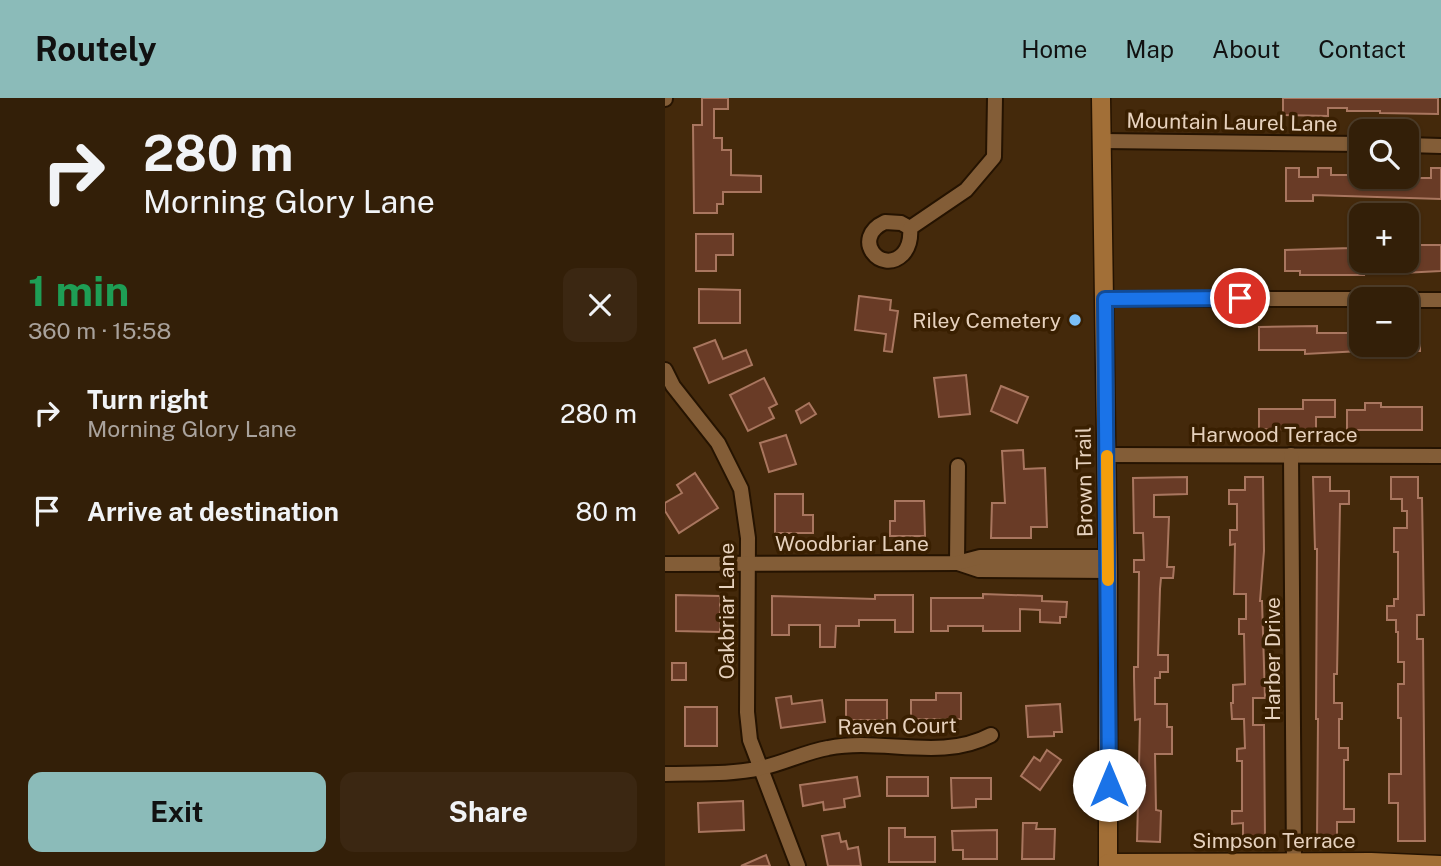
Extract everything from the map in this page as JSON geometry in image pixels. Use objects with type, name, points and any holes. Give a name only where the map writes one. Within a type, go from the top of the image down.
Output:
[{"type":"street","points":[[909,228],[967,190],[994,157],[995,98]]},
{"type":"street","name":"Brown Trail","points":[[1101,98],[1108,564],[1108,865]]},
{"type":"street","name":"Mountain Laurel Lane","points":[[1103,141],[1349,144]]},
{"type":"street","points":[[1419,145],[1441,146]]},
{"type":"street","points":[[1105,299],[1349,299]]},
{"type":"street","points":[[1419,300],[1441,300]]},
{"type":"street","name":"Oakbriar Lane","points":[[665,370],[673,386],[718,443],[741,489],[748,538],[747,712],[750,740],[799,866]]},
{"type":"street","name":"Harwood Terrace","points":[[1107,455],[1441,456]]},
{"type":"street","name":"Harber Drive","points":[[1291,455],[1294,862]]},
{"type":"street","points":[[957,563],[958,466]]},
{"type":"street","name":"Woodbriar Lane","points":[[665,564],[957,563],[979,570],[1108,564]]},
{"type":"street","name":"Raven Court","points":[[665,774],[739,772],[762,768],[828,748],[847,746],[944,749],[975,743],[991,735]]},
{"type":"street","name":"Simpson Terrace","points":[[1108,865],[1294,862],[1441,865]]},
{"type":"building","points":[[702,98],[728,98],[728,109],[714,109],[714,138],[722,138],[722,150],[731,150],[731,175],[761,176],[761,192],[723,192],[723,204],[717,204],[717,213],[694,213],[693,125],[702,125]]},
{"type":"building","points":[[1283,98],[1438,98],[1438,114],[1380,113],[1328,108],[1328,116],[1283,115]]},
{"type":"building","points":[[1286,168],[1299,168],[1299,177],[1318,177],[1318,168],[1331,168],[1331,175],[1349,175],[1349,189],[1419,189],[1419,178],[1431,178],[1431,168],[1441,168],[1441,199],[1313,195],[1313,201],[1286,201]]},
{"type":"building","points":[[696,234],[733,234],[733,255],[716,255],[716,271],[696,271]]},
{"type":"building","points":[[1419,245],[1441,245],[1441,271],[1419,272]]},
{"type":"building","points":[[1349,248],[1349,273],[1364,275],[1300,275],[1300,271],[1285,271],[1285,250]]},
{"type":"building","points":[[699,289],[740,290],[740,323],[699,323]]},
{"type":"building","points":[[859,296],[891,300],[890,310],[898,311],[892,352],[884,351],[886,334],[855,330]]},
{"type":"building","points":[[1317,326],[1317,333],[1348,333],[1349,328],[1349,352],[1305,354],[1305,350],[1259,350],[1259,327]]},
{"type":"building","points":[[715,340],[723,359],[746,350],[752,365],[709,383],[694,348]]},
{"type":"building","points":[[966,375],[970,414],[939,417],[934,378]]},
{"type":"building","points":[[764,378],[777,404],[769,408],[774,418],[748,431],[730,395]]},
{"type":"building","points":[[1001,386],[1028,397],[1017,423],[991,411]]},
{"type":"building","points":[[1303,400],[1335,400],[1335,417],[1316,417],[1316,430],[1259,429],[1259,409],[1303,409]]},
{"type":"building","points":[[809,403],[816,414],[801,423],[796,411]]},
{"type":"building","points":[[1365,403],[1381,403],[1381,407],[1422,407],[1422,430],[1347,430],[1347,410],[1365,410]]},
{"type":"building","points":[[786,435],[796,464],[769,472],[760,443]]},
{"type":"building","points":[[1023,450],[1024,469],[1045,468],[1047,527],[1031,527],[1031,538],[991,538],[992,503],[1005,503],[1002,451]]},
{"type":"building","points":[[695,473],[718,508],[679,533],[665,511],[665,503],[682,493],[677,485]]},
{"type":"building","points":[[1187,477],[1187,494],[1154,495],[1154,517],[1169,517],[1167,567],[1174,567],[1173,578],[1161,578],[1160,589],[1158,655],[1168,655],[1168,672],[1160,672],[1160,678],[1155,678],[1155,704],[1167,704],[1167,727],[1172,727],[1172,754],[1155,754],[1156,810],[1161,811],[1160,842],[1137,841],[1135,767],[1139,767],[1140,719],[1135,720],[1134,667],[1138,667],[1139,572],[1134,572],[1134,560],[1144,560],[1143,533],[1134,533],[1133,478]]},
{"type":"building","points":[[1245,477],[1263,477],[1264,551],[1260,601],[1265,698],[1253,698],[1253,725],[1264,725],[1265,840],[1243,840],[1243,823],[1232,824],[1232,811],[1242,811],[1242,761],[1237,761],[1237,749],[1245,748],[1244,719],[1232,719],[1231,703],[1233,685],[1245,684],[1244,634],[1239,634],[1239,619],[1246,619],[1246,594],[1234,594],[1235,544],[1230,545],[1230,530],[1237,530],[1237,504],[1229,504],[1229,490],[1245,490]]},
{"type":"building","points":[[1313,477],[1330,477],[1330,491],[1349,491],[1349,504],[1340,504],[1337,674],[1334,674],[1334,703],[1342,703],[1339,748],[1348,748],[1348,760],[1344,760],[1344,809],[1354,809],[1354,822],[1337,822],[1337,839],[1317,839],[1317,549]]},
{"type":"building","points":[[1391,477],[1418,477],[1418,498],[1422,498],[1424,615],[1417,615],[1417,639],[1423,639],[1425,841],[1398,841],[1398,803],[1389,803],[1389,774],[1401,774],[1398,684],[1404,684],[1404,662],[1398,662],[1396,620],[1387,620],[1387,606],[1394,606],[1394,599],[1398,599],[1398,552],[1394,552],[1394,528],[1407,528],[1407,511],[1402,511],[1402,499],[1391,499]]},
{"type":"building","points":[[775,494],[803,494],[803,515],[813,515],[813,533],[775,533]]},
{"type":"building","points":[[895,501],[924,501],[925,536],[890,536],[890,521],[895,521]]},
{"type":"building","points":[[983,594],[1042,596],[1042,601],[1067,602],[1066,617],[1060,617],[1060,623],[1040,622],[1040,610],[1020,609],[1020,631],[983,631],[983,626],[948,626],[948,631],[931,631],[931,598],[983,598]]},
{"type":"building","points":[[676,595],[720,596],[720,632],[676,631]]},
{"type":"building","points":[[875,595],[913,595],[913,632],[895,632],[895,620],[859,620],[859,626],[836,626],[835,647],[820,647],[820,625],[789,625],[789,635],[772,635],[772,596],[875,599]]},
{"type":"building","points":[[672,663],[686,663],[686,680],[672,680]]},
{"type":"building","points":[[936,693],[961,693],[961,719],[911,719],[911,700],[936,700]]},
{"type":"building","points":[[791,696],[792,704],[822,700],[825,722],[781,728],[776,698]]},
{"type":"building","points":[[846,700],[887,700],[887,720],[846,720]]},
{"type":"building","points":[[1060,704],[1062,732],[1054,732],[1054,736],[1028,737],[1026,706]]},
{"type":"building","points":[[685,707],[717,707],[717,746],[685,746]]},
{"type":"building","points":[[1047,750],[1061,760],[1040,790],[1021,776],[1034,757],[1040,761]]},
{"type":"building","points":[[857,777],[860,796],[844,799],[845,807],[824,810],[823,802],[803,806],[800,785]]},
{"type":"building","points":[[887,777],[928,777],[928,796],[887,796]]},
{"type":"building","points":[[951,778],[991,778],[991,799],[976,799],[976,807],[952,808]]},
{"type":"building","points":[[743,801],[744,830],[699,832],[698,803]]},
{"type":"building","points":[[1023,823],[1037,823],[1036,829],[1055,829],[1054,859],[1022,859]]},
{"type":"building","points":[[889,828],[905,828],[905,837],[935,837],[935,862],[889,862]]},
{"type":"building","points":[[997,830],[997,859],[963,859],[963,850],[953,850],[952,831]]},
{"type":"building","points":[[839,833],[841,842],[846,841],[848,849],[858,847],[861,866],[828,866],[822,836]]},
{"type":"building","points":[[766,855],[770,866],[741,866]]},
{"type":"slow traffic","points":[[1107,456],[1108,580]]},
{"type":"place","name":"Riley Cemetery","points":[[1075,320]]},
{"type":"route","points":[[1109,785],[1105,299],[1240,298]]}]
